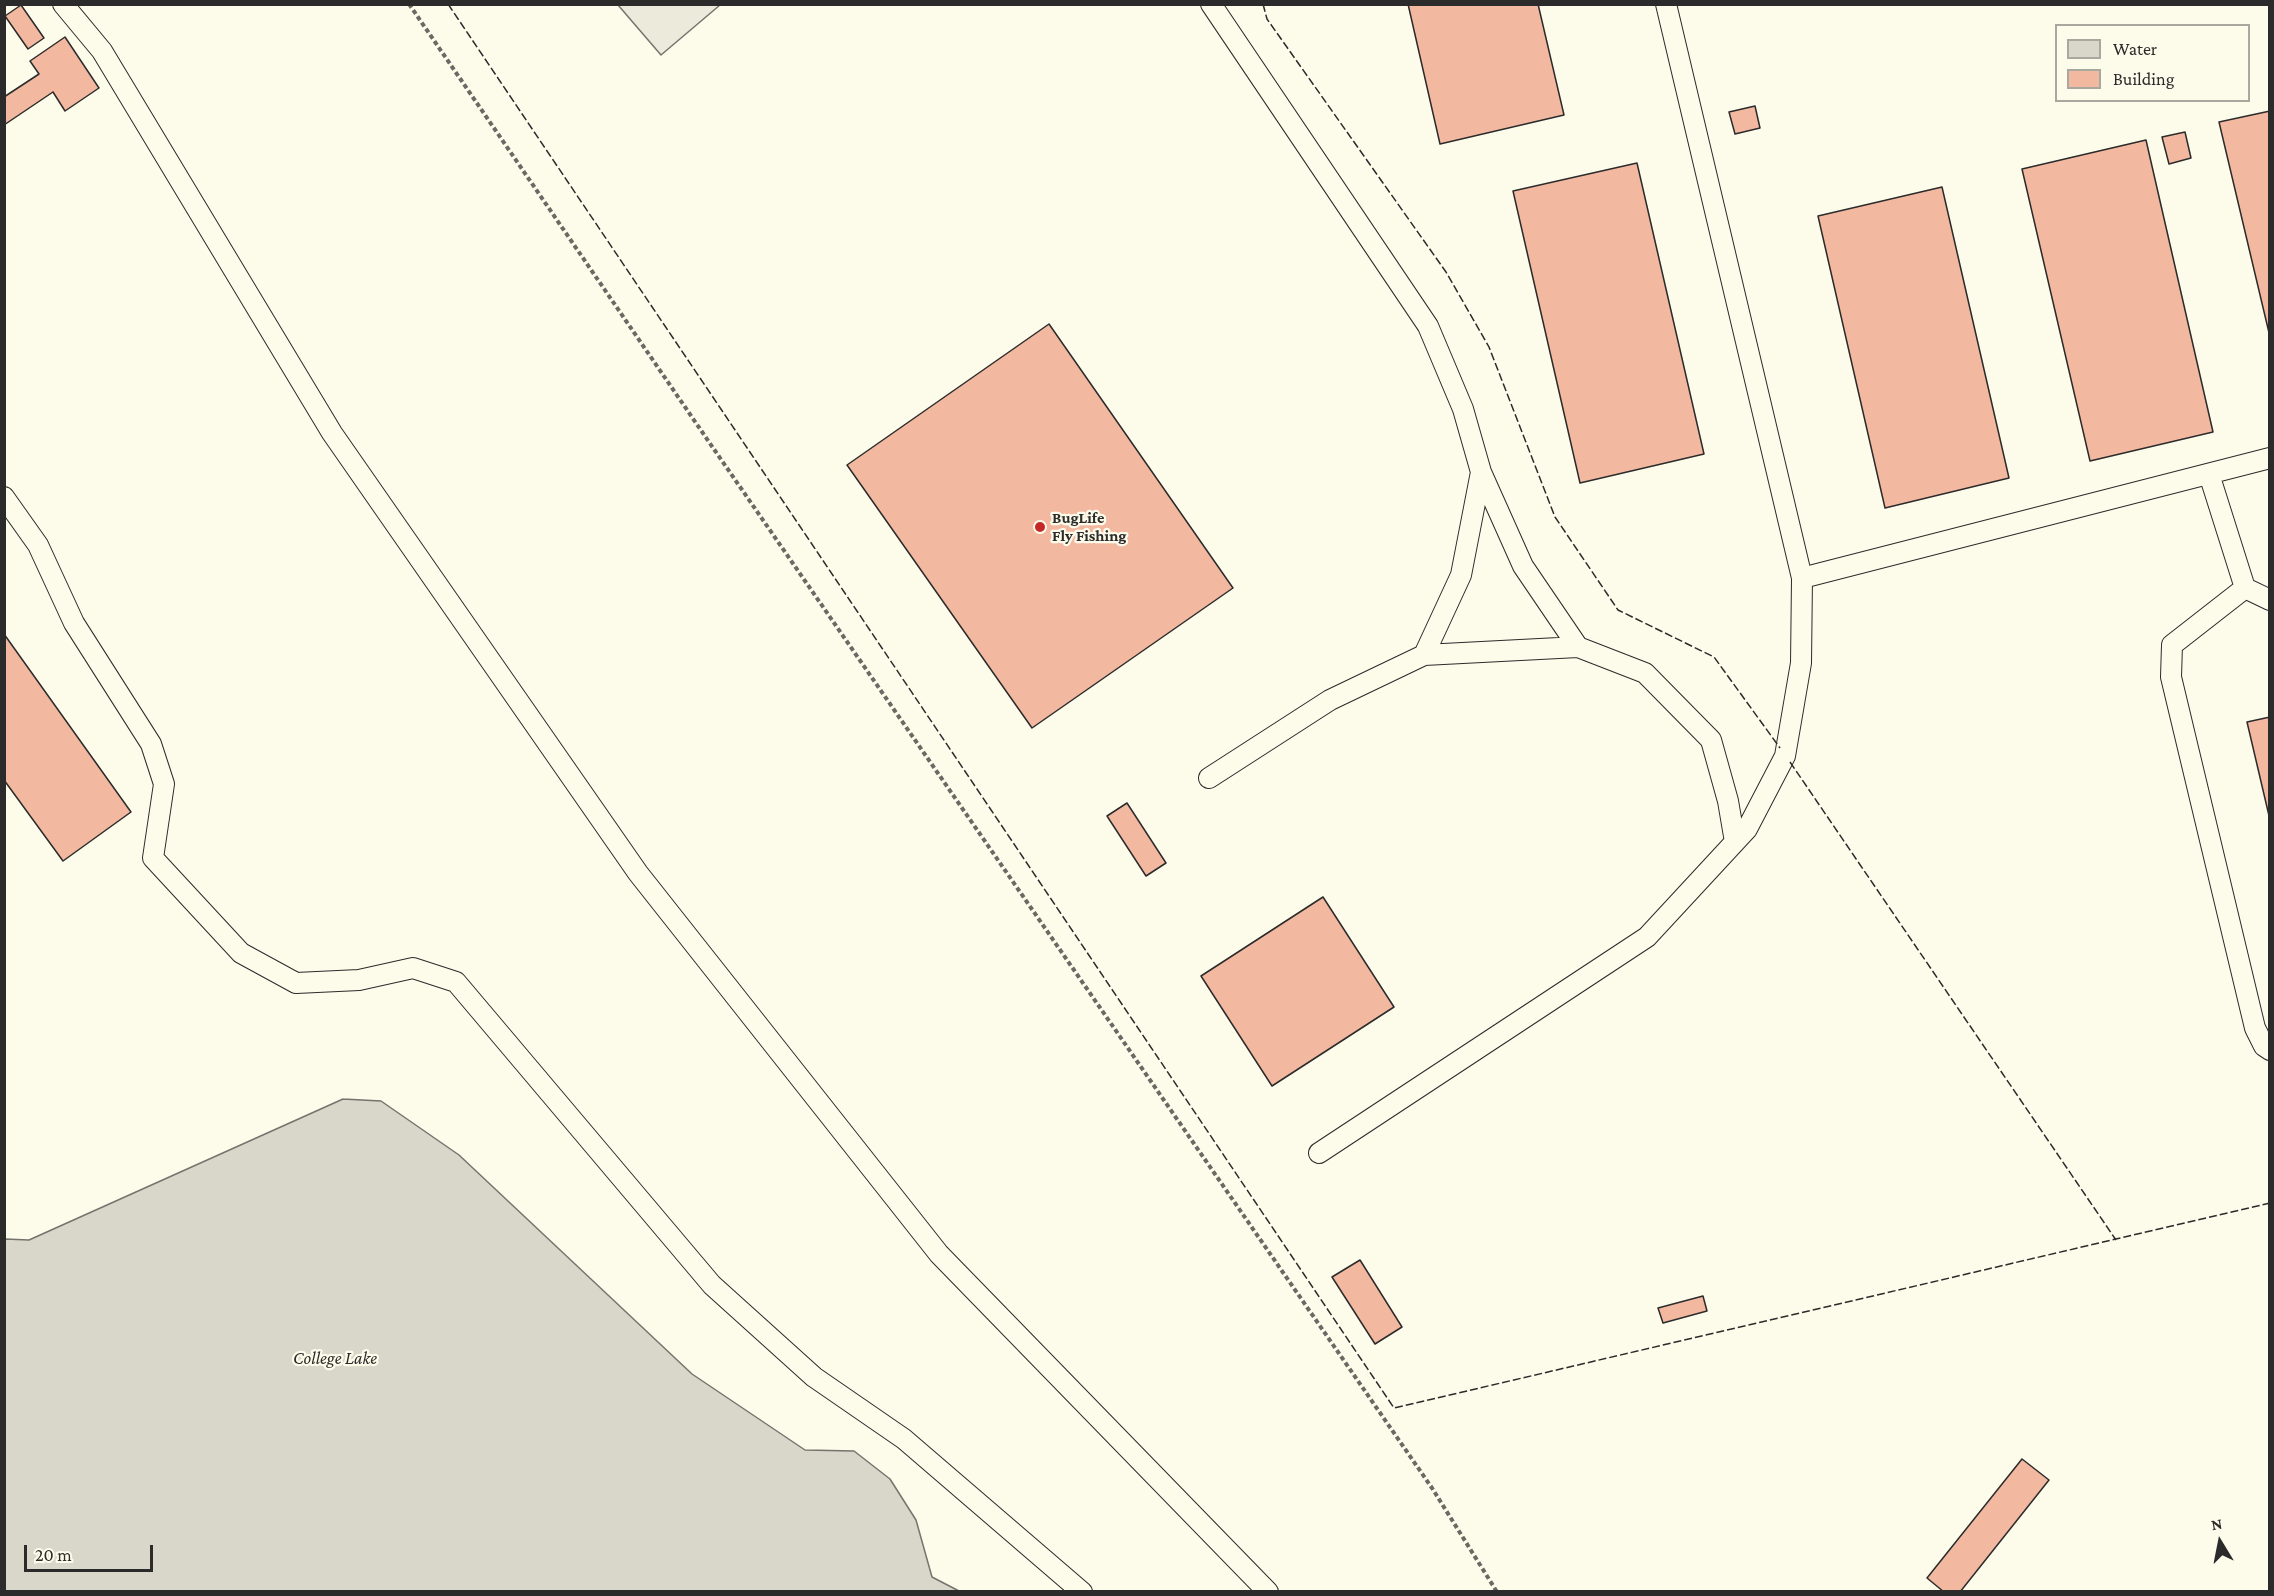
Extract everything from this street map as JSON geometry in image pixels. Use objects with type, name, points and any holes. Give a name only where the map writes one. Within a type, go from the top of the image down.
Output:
[{"type":"lane","points":[[63,4],[102,51],[332,433],[638,873],[939,1254],[1268,1592]]},
{"type":"lane","points":[[1211,4],[1428,326],[1463,409],[1481,471],[1523,566],[1578,647]]},
{"type":"lane","points":[[1319,1154],[1647,937],[1747,829],[1785,756],[1801,663],[1802,578],[1666,4]]},
{"type":"lane","points":[[1802,578],[2270,458]]},
{"type":"lane","points":[[1424,655],[1461,575],[1481,471]]},
{"type":"lane","points":[[2210,474],[2245,588],[2270,600]]},
{"type":"lane","points":[[4,497],[38,545],[74,623],[151,744],[164,784],[153,858],[241,953],[296,984],[359,980],[413,968],[456,982],[712,1285],[814,1377],[904,1439],[1082,1592]]},
{"type":"lane","points":[[2245,588],[2172,645],[2171,677],[2255,1028],[2264,1046],[2270,1050]]},
{"type":"lane","points":[[1209,778],[1330,700],[1424,655],[1578,647],[1645,673],[1711,740],[1728,801],[1735,842]]},
{"type":"path","points":[[409,4],[729,472],[1432,1488],[1497,1592]]},
{"type":"shaded area","points":[[618,5],[720,5],[661,55]]},
{"type":"water","name":"College Lake","points":[[343,1099],[381,1101],[459,1155],[692,1374],[805,1450],[854,1451],[890,1479],[916,1520],[932,1577],[959,1591],[5,1591],[5,1239],[29,1240]]},
{"type":"building","points":[[1408,4],[1538,4],[1564,115],[1440,144]]},
{"type":"building","points":[[21,5],[44,38],[28,49],[5,16]]},
{"type":"building","points":[[65,37],[99,88],[65,111],[53,92],[4,125],[4,97],[39,74],[30,61]]},
{"type":"building","points":[[1755,106],[1760,128],[1735,134],[1729,112]]},
{"type":"building","points":[[2270,111],[2270,337],[2219,122]]},
{"type":"building","points":[[2185,132],[2191,158],[2169,164],[2162,137]]},
{"type":"building","points":[[2146,140],[2213,432],[2090,461],[2022,169]]},
{"type":"building","points":[[1637,163],[1704,454],[1580,483],[1513,191]]},
{"type":"building","points":[[1942,187],[2009,478],[1885,508],[1818,216]]},
{"type":"building","name":"BugLife Fly Fishing","points":[[1049,324],[1233,588],[1032,728],[847,465]]},
{"type":"building","points":[[4,634],[131,812],[63,861],[4,780]]},
{"type":"building","points":[[2270,717],[2270,820],[2247,722]]},
{"type":"building","points":[[1127,803],[1166,863],[1146,876],[1107,816]]},
{"type":"building","points":[[1323,897],[1394,1007],[1272,1086],[1201,976]]},
{"type":"building","points":[[1360,1260],[1402,1327],[1375,1344],[1332,1277]]},
{"type":"building","points":[[1703,1296],[1707,1311],[1663,1323],[1658,1308]]},
{"type":"building","points":[[2022,1459],[2049,1480],[1960,1592],[1944,1592],[1927,1578]]},
{"type":"fence","points":[[448,4],[1394,1408],[2270,1203]]},
{"type":"fence","points":[[1263,4],[1267,19],[1446,272],[1489,347],[1555,517],[1618,610],[1714,657],[1780,748]]},
{"type":"fence","points":[[1790,762],[2116,1240]]},
{"type":"place","name":"BugLife Fly Fishing","points":[[1040,527]]}]
